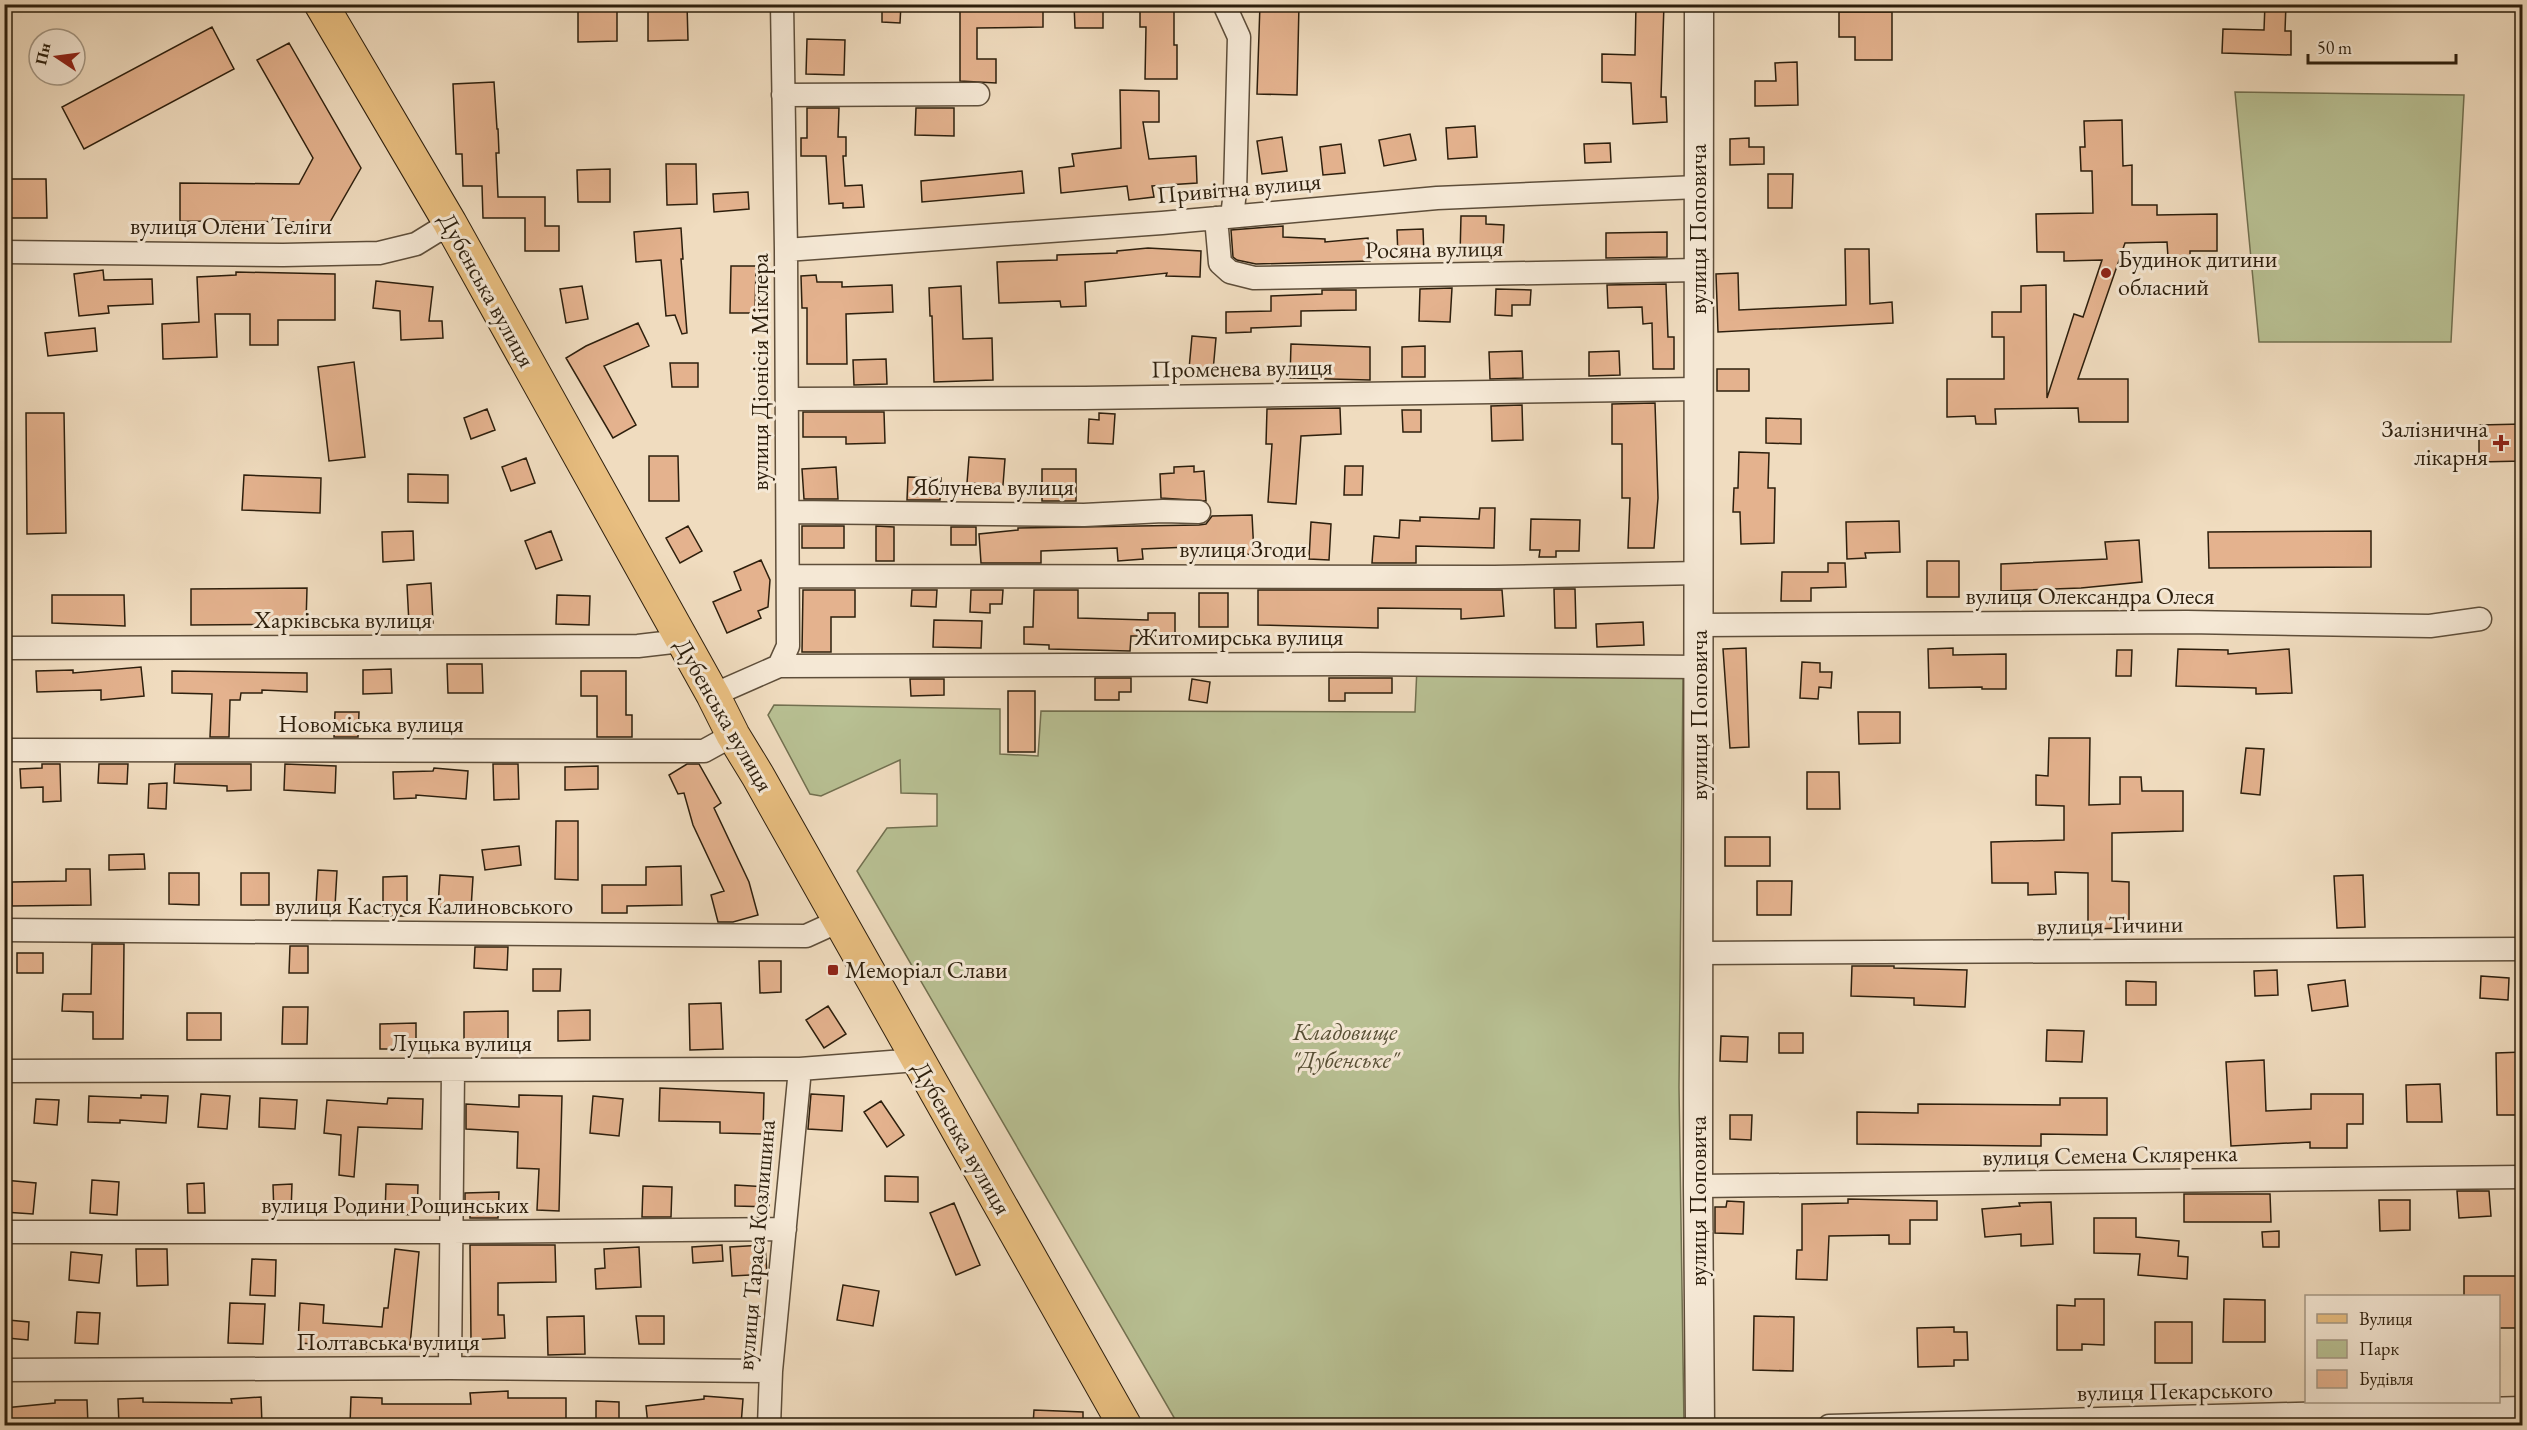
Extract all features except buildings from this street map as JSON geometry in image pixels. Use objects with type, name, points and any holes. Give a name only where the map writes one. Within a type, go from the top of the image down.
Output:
[{"type":"main road","name":"Дубенська вулиця","points":[[321,4],[450,223],[713,695],[733,735],[1125,1425]]},
{"type":"street","name":"вулиця Діонісія Міклера","points":[[779,666],[788,646],[782,4]]},
{"type":"street","name":"Росяна вулиця","points":[[1224,4],[1239,37],[1235,192],[1224,217],[1220,262],[1230,272],[1254,278],[1698,270]]},
{"type":"street","name":"вулиця Поповича","points":[[1699,4],[1698,1186],[1700,1425]]},
{"type":"street","points":[[783,95],[978,94]]},
{"type":"street","name":"Привітна вулиця","points":[[786,250],[1224,217],[1437,198],[1698,187]]},
{"type":"street","name":"вулиця Олени Теліги","points":[[4,252],[272,255],[379,253],[416,244],[450,223]]},
{"type":"street","name":"Променева вулиця","points":[[787,399],[1074,398],[1698,389]]},
{"type":"street","name":"Яблунева вулиця","points":[[788,512],[1084,515],[1163,511],[1199,512]]},
{"type":"street","name":"вулиця Згоди","points":[[788,576],[1494,577],[1699,573]]},
{"type":"street","name":"вулиця Олександра Олеся","points":[[1699,625],[2187,622],[2430,626],[2480,620]]},
{"type":"street","name":"Харківська вулиця","points":[[4,648],[626,646],[681,640]]},
{"type":"street","name":"Житомирська вулиця","points":[[779,666],[1357,664],[1699,667]]},
{"type":"street","points":[[713,695],[779,666]]},
{"type":"street","name":"Новоміська вулиця","points":[[4,750],[704,751],[733,735]]},
{"type":"street","name":"вулиця Кастуся Калиновського","points":[[4,930],[806,936],[839,921]]},
{"type":"street","name":"вулиця Тичини","points":[[1698,953],[2523,949]]},
{"type":"street","name":"Луцька вулиця","points":[[4,1071],[800,1069],[917,1060]]},
{"type":"street","name":"вулиця Тараса Козлишина","points":[[769,1425],[771,1371],[800,1069]]},
{"type":"street","points":[[450,1368],[453,1070]]},
{"type":"street","name":"вулиця Семена Скляренка","points":[[1698,1186],[2523,1177]]},
{"type":"street","name":"вулиця Родини Рощинських","points":[[4,1232],[785,1229]]},
{"type":"street","name":"Полтавська вулиця","points":[[4,1370],[450,1368],[771,1371]]},
{"type":"street","name":"вулиця Пекарського","points":[[1829,1425],[2480,1417],[2523,1408]]},
{"type":"green space","points":[[2235,92],[2464,95],[2451,342],[2259,342]]},
{"type":"green space","name":"Кладовище \"Дубенське\"","points":[[1417,667],[1683,674],[1679,1087],[1684,1425],[1319,1426],[1318,1420],[1176,1421],[857,871],[887,828],[937,826],[937,794],[901,793],[900,760],[821,796],[810,794],[768,715],[774,705],[1000,709],[1000,754],[1038,756],[1041,711],[1415,712]]},
{"type":"place","name":"Будинок дитини обласний","points":[[2106,273]]},
{"type":"place","name":"Залізнична лікарня","points":[[2501,443]]},
{"type":"place","name":"Меморіал Слави","points":[[833,970]]}]
